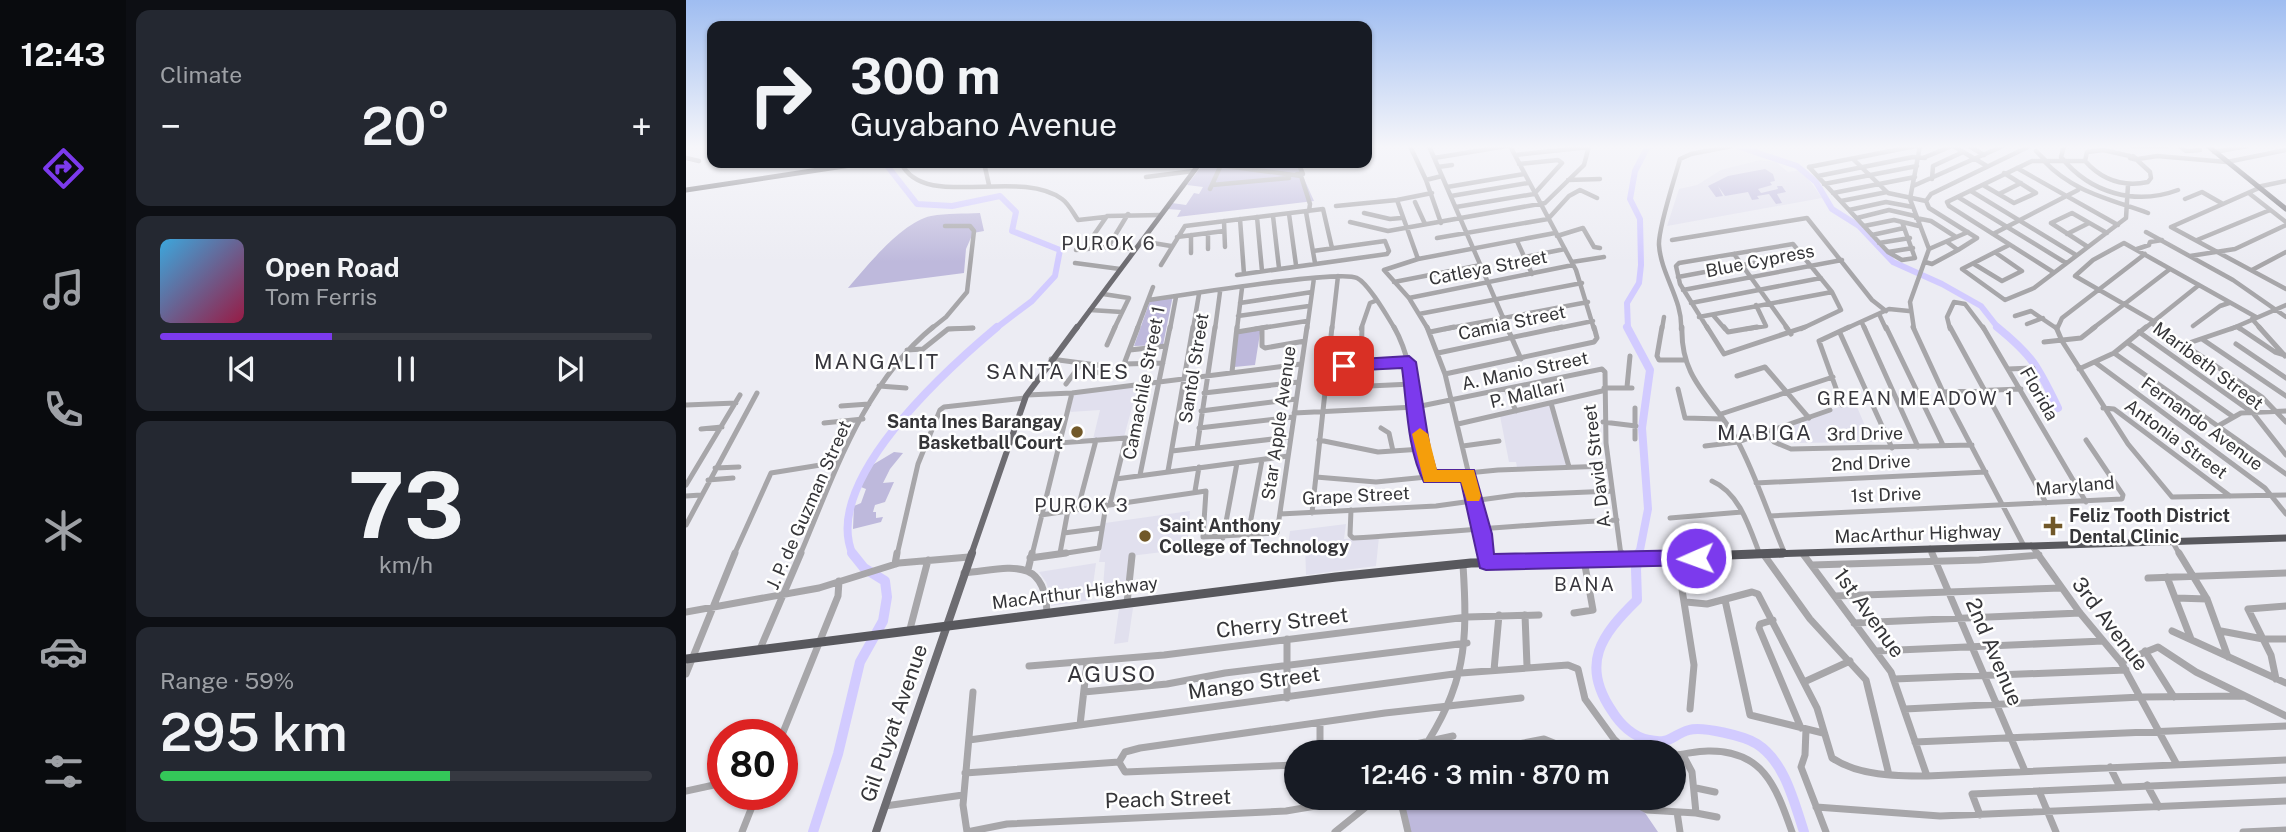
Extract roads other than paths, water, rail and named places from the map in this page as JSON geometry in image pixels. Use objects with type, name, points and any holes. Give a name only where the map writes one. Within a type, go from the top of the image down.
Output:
[{"type":"highway","name":"MacArthur Highway","points":[[689,658],[1336,577],[1466,565],[1930,547],[2286,538]]},
{"type":"highway","name":"MacArthur Highway","points":[[1466,565],[1486,562],[1550,562]]},
{"type":"main road","points":[[686,190],[720,185]]},
{"type":"main road","name":"Gil Puyat Avenue","points":[[876,832],[1026,397],[1051,359],[1184,185]]},
{"type":"main road","points":[[2255,185],[2286,209]]},
{"type":"street","points":[[936,185],[941,187],[1018,185],[1046,191],[1068,203],[1081,221],[1128,214],[1161,215]]},
{"type":"street","points":[[1304,185],[1310,204],[1308,211],[1315,263]]},
{"type":"street","points":[[1428,185],[1441,223]]},
{"type":"street","points":[[1460,185],[1447,187],[1521,359]]},
{"type":"street","points":[[1451,196],[1517,185]]},
{"type":"street","points":[[1445,374],[1597,340],[1582,283],[1529,185]]},
{"type":"street","points":[[1456,207],[1534,194],[1542,185]]},
{"type":"street","points":[[1350,222],[1381,230],[1441,223],[1540,204],[1553,199],[1564,185]]},
{"type":"street","points":[[1674,185],[1659,243],[1667,280],[1682,315],[1681,342],[1685,360],[1690,376],[1738,442],[1785,554]]},
{"type":"street","points":[[1825,185],[1888,252],[1903,260],[1915,258],[1910,238],[1903,225],[1894,220],[1864,226]]},
{"type":"street","points":[[1833,193],[1875,185]]},
{"type":"street","points":[[1880,185],[1887,192]]},
{"type":"street","points":[[1842,405],[1819,341],[1887,310],[1909,310],[1929,249],[1910,199],[1913,186],[1916,185]]},
{"type":"street","points":[[1926,201],[1931,194],[1948,185]]},
{"type":"street","points":[[1981,185],[1947,202],[1949,206],[2053,272]]},
{"type":"street","points":[[1984,185],[2018,203],[2036,193],[2024,185]]},
{"type":"street","points":[[1999,194],[2017,185]]},
{"type":"street","points":[[2046,185],[2118,225]]},
{"type":"street","points":[[2071,185],[2078,190],[2148,213]]},
{"type":"street","points":[[2097,185],[2129,197],[2156,197],[2178,190]]},
{"type":"street","points":[[2009,245],[1962,271],[2005,300],[2034,288],[2128,216],[2128,185]]},
{"type":"street","points":[[2268,185],[2171,227],[2286,289]]},
{"type":"street","points":[[1437,238],[1548,219],[1555,215],[1564,200],[1575,191],[1584,190],[1597,198]]},
{"type":"street","points":[[1993,234],[2078,190]]},
{"type":"street","points":[[1970,191],[2076,256]]},
{"type":"street","points":[[1841,201],[1887,192],[1926,201]]},
{"type":"street","points":[[2185,199],[2202,192],[2223,204]]},
{"type":"street","points":[[1336,206],[1397,200],[1432,193]]},
{"type":"street","points":[[2190,256],[2235,249],[2286,223],[2250,194]]},
{"type":"street","points":[[1958,197],[2066,263]]},
{"type":"street","points":[[1397,200],[1401,218],[1418,259]]},
{"type":"street","points":[[1925,262],[1934,266],[1977,240],[1929,208],[1926,201]]},
{"type":"street","points":[[1415,202],[1425,224]]},
{"type":"street","points":[[1849,210],[1886,202],[1913,207]]},
{"type":"street","points":[[2197,240],[2270,209]]},
{"type":"street","points":[[1161,265],[1185,226],[1308,211],[1326,210],[1332,248]]},
{"type":"street","points":[[1857,218],[1889,211],[1931,220],[1956,237]]},
{"type":"street","points":[[1364,213],[1390,219],[1401,218]]},
{"type":"street","points":[[2088,247],[2052,223],[2071,213],[2107,233]]},
{"type":"street","points":[[1108,247],[1128,214]]},
{"type":"street","points":[[1289,214],[1296,265]]},
{"type":"street","points":[[1273,216],[1279,268]]},
{"type":"street","points":[[1091,239],[1105,217]]},
{"type":"street","points":[[1256,217],[1262,271]]},
{"type":"street","points":[[1672,240],[1807,218],[1872,300],[1887,310]]},
{"type":"street","points":[[1240,219],[1244,274]]},
{"type":"street","points":[[1224,221],[1225,247]]},
{"type":"street","points":[[2067,234],[2089,222]]},
{"type":"street","name":"J. P. de Guzman Street","points":[[760,649],[839,462],[879,386],[907,350],[946,317],[968,289],[974,231],[966,225],[945,226]]},
{"type":"street","points":[[1872,235],[1903,225],[1919,226]]},
{"type":"street","points":[[1486,562],[1482,529],[1458,424],[1438,353],[1430,332],[1409,298],[1384,270],[1418,259],[1569,233],[1583,228],[1594,247],[1600,247]]},
{"type":"street","points":[[1177,237],[1224,231]]},
{"type":"street","points":[[1929,249],[1968,232]]},
{"type":"street","points":[[2146,232],[2283,308],[2286,317]]},
{"type":"street","points":[[1208,233],[1208,249]]},
{"type":"street","points":[[1191,235],[1191,253]]},
{"type":"street","points":[[1880,243],[1910,238]]},
{"type":"street","points":[[1142,240],[1172,244]]},
{"type":"street","points":[[2137,249],[2149,245],[2150,242],[2162,240]]},
{"type":"street","points":[[1237,275],[1387,254],[1390,251],[1387,241],[1313,251]]},
{"type":"street","points":[[1517,241],[1532,274]]},
{"type":"street","points":[[1947,242],[1958,250]]},
{"type":"street","points":[[2285,356],[2254,318],[2137,249],[2122,243],[2093,260],[2075,276],[2154,323],[2262,397],[2286,422]]},
{"type":"street","points":[[1792,244],[1832,292],[1841,310],[1791,334],[1724,354],[1691,303],[1678,277],[1676,266],[1679,263],[1734,254],[1792,244]]},
{"type":"street","points":[[1076,250],[1108,247],[1135,249]]},
{"type":"street","points":[[1888,252],[1913,248]]},
{"type":"street","points":[[1525,257],[1564,249]]},
{"type":"street","points":[[2252,270],[2286,252]]},
{"type":"street","points":[[1974,264],[2001,281],[2022,271],[1996,253]]},
{"type":"street","points":[[1734,254],[1791,334]]},
{"type":"street","points":[[1678,277],[1802,254]]},
{"type":"street","points":[[2056,328],[2063,318],[2145,254]]},
{"type":"street","points":[[1573,263],[1604,257]]},
{"type":"street","name":"Blue Cypress","points":[[1684,290],[1843,261]]},
{"type":"street","name":"Catleya Street","points":[[1409,298],[1532,274],[1573,263]]},
{"type":"street","points":[[1075,264],[1120,269]]},
{"type":"street","points":[[1394,282],[1481,265]]},
{"type":"street","points":[[2045,342],[2081,338],[2170,269]]},
{"type":"street","points":[[1312,513],[1338,276]]},
{"type":"street","points":[[1149,300],[1314,278],[1358,278],[1405,347],[1422,449],[1430,477]]},
{"type":"street","name":"Star Apple Avenue","points":[[1223,538],[1277,533],[1314,278]]},
{"type":"street","points":[[1691,303],[1821,278]]},
{"type":"street","points":[[2277,284],[2286,279]]},
{"type":"street","points":[[1419,314],[1582,283]]},
{"type":"street","points":[[2079,369],[2114,353],[2199,285]]},
{"type":"street","points":[[1153,287],[1125,365],[1163,363]]},
{"type":"street","points":[[1232,372],[1242,288]]},
{"type":"street","name":"Santol Street","points":[[1197,448],[1220,292]]},
{"type":"street","points":[[1240,303],[1312,292]]},
{"type":"street","points":[[1699,317],[1832,292]]},
{"type":"street","points":[[1102,294],[1129,298],[1107,345]]},
{"type":"street","points":[[1168,471],[1199,294]]},
{"type":"street","name":"Camachile Street 1","points":[[1140,475],[1176,297]]},
{"type":"street","points":[[1361,365],[1361,329],[1370,303],[1375,301]]},
{"type":"street","points":[[1430,332],[1588,302]]},
{"type":"street","name":"Florida","points":[[1983,390],[1948,325],[1952,304],[1962,303],[1975,314],[2086,502]]},
{"type":"street","points":[[2193,326],[2220,306],[2229,303]]},
{"type":"street","points":[[1238,316],[1309,306]]},
{"type":"street","points":[[1713,315],[1728,332],[1768,325],[1756,306]]},
{"type":"street","points":[[2183,345],[2283,308]]},
{"type":"street","points":[[1090,310],[1122,312]]},
{"type":"street","name":"3rd Avenue","points":[[1909,310],[1915,333],[1943,392],[2004,506],[2028,546],[2039,555],[2080,613],[2121,662],[2176,764]]},
{"type":"street","points":[[2015,316],[2029,310],[2056,328],[2103,408],[2128,444],[2170,495],[2177,499],[2286,495]]},
{"type":"street","points":[[1879,314],[1943,445]]},
{"type":"street","points":[[1664,317],[1657,356],[1660,360],[1685,360]]},
{"type":"street","points":[[2027,324],[2043,318]]},
{"type":"street","points":[[1237,332],[1307,321]]},
{"type":"street","name":"Camia Street","points":[[1438,353],[1592,321]]},
{"type":"street","points":[[1862,323],[1918,447]]},
{"type":"street","points":[[2237,327],[2285,356]]},
{"type":"street","points":[[907,350],[923,349],[948,328],[973,328]]},
{"type":"street","points":[[1262,329],[1262,346],[1265,348],[1305,341]]},
{"type":"street","name":"Maribeth Street","points":[[2139,332],[2253,413],[2286,456]]},
{"type":"street","points":[[1840,333],[1892,448]]},
{"type":"street","points":[[2202,339],[2286,396]]},
{"type":"street","points":[[2128,343],[2232,416]]},
{"type":"street","points":[[2236,344],[2286,378]]},
{"type":"street","points":[[1130,349],[1166,345]]},
{"type":"street","points":[[2114,353],[2286,474]]},
{"type":"street","name":"P. Mallari","points":[[1458,424],[1603,389],[1629,388],[1630,356]]},
{"type":"street","points":[[1051,359],[1081,364],[1098,363],[1104,366],[1100,373],[1092,371]]},
{"type":"street","points":[[1328,367],[1409,362]]},
{"type":"street","name":"Fernando Avenue","points":[[2096,363],[2272,495],[2286,513]]},
{"type":"street","points":[[1066,384],[1081,364]]},
{"type":"street","points":[[895,564],[924,452],[940,410],[944,407],[1301,364]]},
{"type":"street","points":[[1737,376],[1765,367],[1809,418]]},
{"type":"street","points":[[2008,369],[2033,368]]},
{"type":"street","name":"A. Manio Street","points":[[1451,400],[1604,370]]},
{"type":"street","name":"A. David Street","points":[[1604,370],[1603,422],[1607,466],[1626,560]]},
{"type":"street","points":[[1678,389],[1685,418],[1721,417],[1833,377]]},
{"type":"street","points":[[1204,393],[1299,382]]},
{"type":"street","points":[[1326,388],[1412,384]]},
{"type":"street","points":[[879,386],[906,388]]},
{"type":"street","points":[[1506,389],[1516,411]]},
{"type":"street","points":[[1943,392],[2021,389]]},
{"type":"street","points":[[1983,390],[2046,503]]},
{"type":"street","points":[[686,525],[757,393]]},
{"type":"street","points":[[1028,570],[1072,393]]},
{"type":"street","points":[[686,485],[740,395]]},
{"type":"street","points":[[1201,411],[1296,399]]},
{"type":"street","points":[[1199,428],[1323,410],[1416,407],[1451,400]]},
{"type":"street","points":[[686,405],[736,402]]},
{"type":"street","points":[[1551,403],[1569,467]]},
{"type":"street","points":[[841,405],[869,404]]},
{"type":"street","points":[[1635,408],[1635,439]]},
{"type":"street","name":"Antonia Street","points":[[2103,408],[2114,409],[2230,496]]},
{"type":"street","points":[[1705,446],[1738,442],[1830,410]]},
{"type":"street","points":[[2218,426],[2232,416],[2286,411]]},
{"type":"street","points":[[824,423],[863,419]]},
{"type":"street","points":[[1603,422],[1636,426]]},
{"type":"street","points":[[701,429],[722,427]]},
{"type":"street","points":[[1381,428],[1389,433],[1393,451]]},
{"type":"street","name":"3rd Drive","points":[[1766,432],[1782,448],[1972,445]]},
{"type":"street","points":[[1172,451],[1290,437]]},
{"type":"street","points":[[1030,558],[1099,548],[1126,438],[1059,443]]},
{"type":"street","points":[[1078,508],[1096,440]]},
{"type":"street","points":[[1319,440],[1366,451],[1422,449]]},
{"type":"street","name":"Maryland","points":[[2004,506],[2086,502],[2123,497],[2086,440]]},
{"type":"street","points":[[1463,446],[1499,441]]},
{"type":"street","points":[[1116,479],[1288,456]]},
{"type":"street","points":[[1248,535],[1262,460]]},
{"type":"street","points":[[686,674],[689,658],[714,607],[771,473],[839,462]]},
{"type":"street","points":[[1041,515],[1206,491],[1202,537],[1223,538],[1237,463]]},
{"type":"street","points":[[1316,477],[1376,482],[1498,470],[1607,466]]},
{"type":"street","points":[[715,468],[739,467]]},
{"type":"street","points":[[1195,491],[1199,467]]},
{"type":"street","name":"2nd Drive","points":[[1756,482],[1986,472]]},
{"type":"street","points":[[708,480],[733,478]]},
{"type":"street","points":[[1712,481],[1720,484],[1742,512],[1762,555],[1810,619],[1860,671],[1870,691],[1889,775]]},
{"type":"street","name":"Grape Street","points":[[1280,514],[1474,502],[1516,495],[1612,491]]},
{"type":"street","points":[[686,495],[701,495]]},
{"type":"street","name":"1st Drive","points":[[1770,516],[2004,506]]},
{"type":"street","points":[[1060,553],[1068,510]]},
{"type":"street","points":[[1351,510],[1350,536],[1353,538],[1406,537],[1617,520]]},
{"type":"street","points":[[1670,518],[1742,512]]},
{"type":"street","points":[[1064,533],[1102,528]]},
{"type":"street","points":[[2172,541],[2207,598],[2221,631],[2228,657]]},
{"type":"street","points":[[1987,546],[1993,559]]},
{"type":"street","name":"2nd Avenue","points":[[1930,547],[2025,771]]},
{"type":"street","points":[[1973,547],[1979,560]]},
{"type":"street","points":[[1892,549],[1897,561]]},
{"type":"street","points":[[1869,551],[1873,561]]},
{"type":"street","name":"1st Avenue","points":[[1803,554],[1894,679],[1927,776]]},
{"type":"street","points":[[1812,565],[1936,559],[1979,560],[2039,555]]},
{"type":"street","points":[[1127,603],[1132,556]]},
{"type":"street","points":[[686,612],[784,596],[895,564],[969,557]]},
{"type":"street","points":[[1677,558],[1694,665],[1690,709]]},
{"type":"street","points":[[911,629],[928,560]]},
{"type":"street","points":[[1574,613],[1593,610],[1584,560]]},
{"type":"street","points":[[1430,740],[1451,707],[1461,673],[1467,643],[1466,565]]},
{"type":"street","points":[[964,573],[1028,570],[1041,577],[1046,587],[1047,613]]},
{"type":"street","points":[[2148,578],[2286,573]]},
{"type":"street","points":[[2167,577],[2191,641]]},
{"type":"street","points":[[788,719],[838,596],[839,581]]},
{"type":"street","points":[[1835,596],[2061,588]]},
{"type":"street","points":[[1686,602],[1707,604],[1756,593],[1773,620],[1804,682],[1836,762],[1889,775],[1927,776],[2286,760]]},
{"type":"street","points":[[2176,598],[2207,598]]},
{"type":"street","points":[[1725,600],[1748,712],[1753,716],[1823,733]]},
{"type":"street","points":[[2276,679],[2271,655],[2248,609],[2286,606]]},
{"type":"street","points":[[1854,623],[2080,613]]},
{"type":"street","points":[[1494,670],[1499,615]]},
{"type":"street","points":[[1525,615],[1527,666]]},
{"type":"street","name":"Cherry Street","points":[[1029,666],[1087,663],[1467,617],[1539,615]]},
{"type":"street","points":[[1773,620],[1760,624],[1759,628],[1803,729],[1805,755],[1801,766],[1826,832]]},
{"type":"street","points":[[2172,631],[2286,683]]},
{"type":"street","points":[[2221,631],[2263,639],[2286,639]]},
{"type":"street","points":[[1287,639],[1287,698]]},
{"type":"street","points":[[1876,651],[2103,641]]},
{"type":"street","points":[[1084,691],[1167,684],[1225,673],[1467,643]]},
{"type":"street","points":[[2121,662],[2160,647],[2196,672],[2286,716]]},
{"type":"street","points":[[2145,652],[2174,697]]},
{"type":"street","points":[[1804,682],[1850,661]]},
{"type":"street","points":[[1080,725],[1087,663]]},
{"type":"street","name":"Mango Street","points":[[969,740],[1527,666],[1575,667],[1579,672],[1585,699],[1615,740]]},
{"type":"street","points":[[1894,679],[2126,670]]},
{"type":"street","points":[[967,832],[963,795],[973,691]]},
{"type":"street","points":[[1905,709],[2141,697],[2245,696]]},
{"type":"street","points":[[1119,762],[1123,754],[1140,748],[1521,698]]},
{"type":"street","points":[[1320,724],[1320,740]]},
{"type":"street","points":[[1916,742],[2286,726]]},
{"type":"street","points":[[1437,740],[1453,736]]},
{"type":"street","points":[[1686,754],[1709,751],[1750,759],[1775,783],[1792,832]]},
{"type":"street","points":[[965,773],[1119,762]]},
{"type":"street","points":[[1119,762],[1125,772],[1284,766]]},
{"type":"street","points":[[1686,764],[1692,772],[1696,788],[1696,813]]},
{"type":"street","points":[[2110,767],[2120,787]]},
{"type":"street","points":[[1980,815],[1972,794],[2286,780]]},
{"type":"street","points":[[2147,785],[2159,807]]},
{"type":"street","points":[[686,791],[707,786]]},
{"type":"street","points":[[1696,788],[1715,792]]},
{"type":"street","points":[[2039,791],[2056,832]]},
{"type":"street","points":[[885,806],[963,795]]},
{"type":"street","points":[[1816,807],[1940,816],[2286,801]]},
{"type":"street","points":[[742,832],[751,810]]},
{"type":"street","name":"Peach Street","points":[[967,832],[1007,824],[1289,810]]},
{"type":"street","points":[[1335,832],[1363,810]]},
{"type":"street","points":[[1403,810],[1408,832]]},
{"type":"street","points":[[1658,810],[1717,817]]},
{"type":"street","points":[[1677,812],[1679,832]]},
{"type":"street","points":[[2243,832],[2286,830]]},
{"type":"waterway","points":[[902,185],[917,204],[952,206],[1000,196],[1016,212],[1012,231],[1060,250],[1055,276],[1032,301],[995,329]]},
{"type":"waterway","points":[[1628,329],[1627,303],[1639,283],[1641,265],[1640,219],[1630,199],[1633,185]]},
{"type":"waterway","points":[[1818,185],[1832,209],[1859,226],[1893,262],[1942,284],[1981,306],[1998,328]]},
{"type":"waterway","points":[[853,554],[848,526],[855,494],[871,462],[894,429],[921,398],[997,327]]},
{"type":"waterway","points":[[1998,328],[2034,363],[2058,408]]},
{"type":"waterway","points":[[1628,329],[1650,370],[1642,428],[1648,509],[1639,555]]},
{"type":"waterway","points":[[1639,553],[1636,569],[1637,600],[1613,625],[1599,651],[1596,664],[1602,694],[1612,711],[1628,729],[1649,740],[1662,741],[1689,730],[1703,729],[1734,735],[1757,744],[1767,752],[1782,772],[1804,832]]},
{"type":"waterway","points":[[813,832],[838,754],[860,662],[883,621],[887,597],[885,581],[864,568],[853,554]]},
{"type":"place","name":"Santa Ines Barangay Basketball Court","points":[[1077,432]]},
{"type":"place","name":"Feliz Tooth District Dental Clinic","points":[[2053,526]]},
{"type":"place","name":"Saint Anthony College of Technology","points":[[1145,536]]},
{"type":"district","name":"PUROK 6","points":[[1109,243]]},
{"type":"district","name":"MANGALIT","points":[[877,362]]},
{"type":"district","name":"SANTA INES","points":[[1058,372]]},
{"type":"district","name":"GREAN MEADOW 1","points":[[1916,398]]},
{"type":"district","name":"MABIGA","points":[[1765,433]]},
{"type":"district","name":"PUROK 3","points":[[1082,505]]},
{"type":"district","name":"BANA","points":[[1585,584]]},
{"type":"district","name":"AGUSO","points":[[1112,674]]}]
